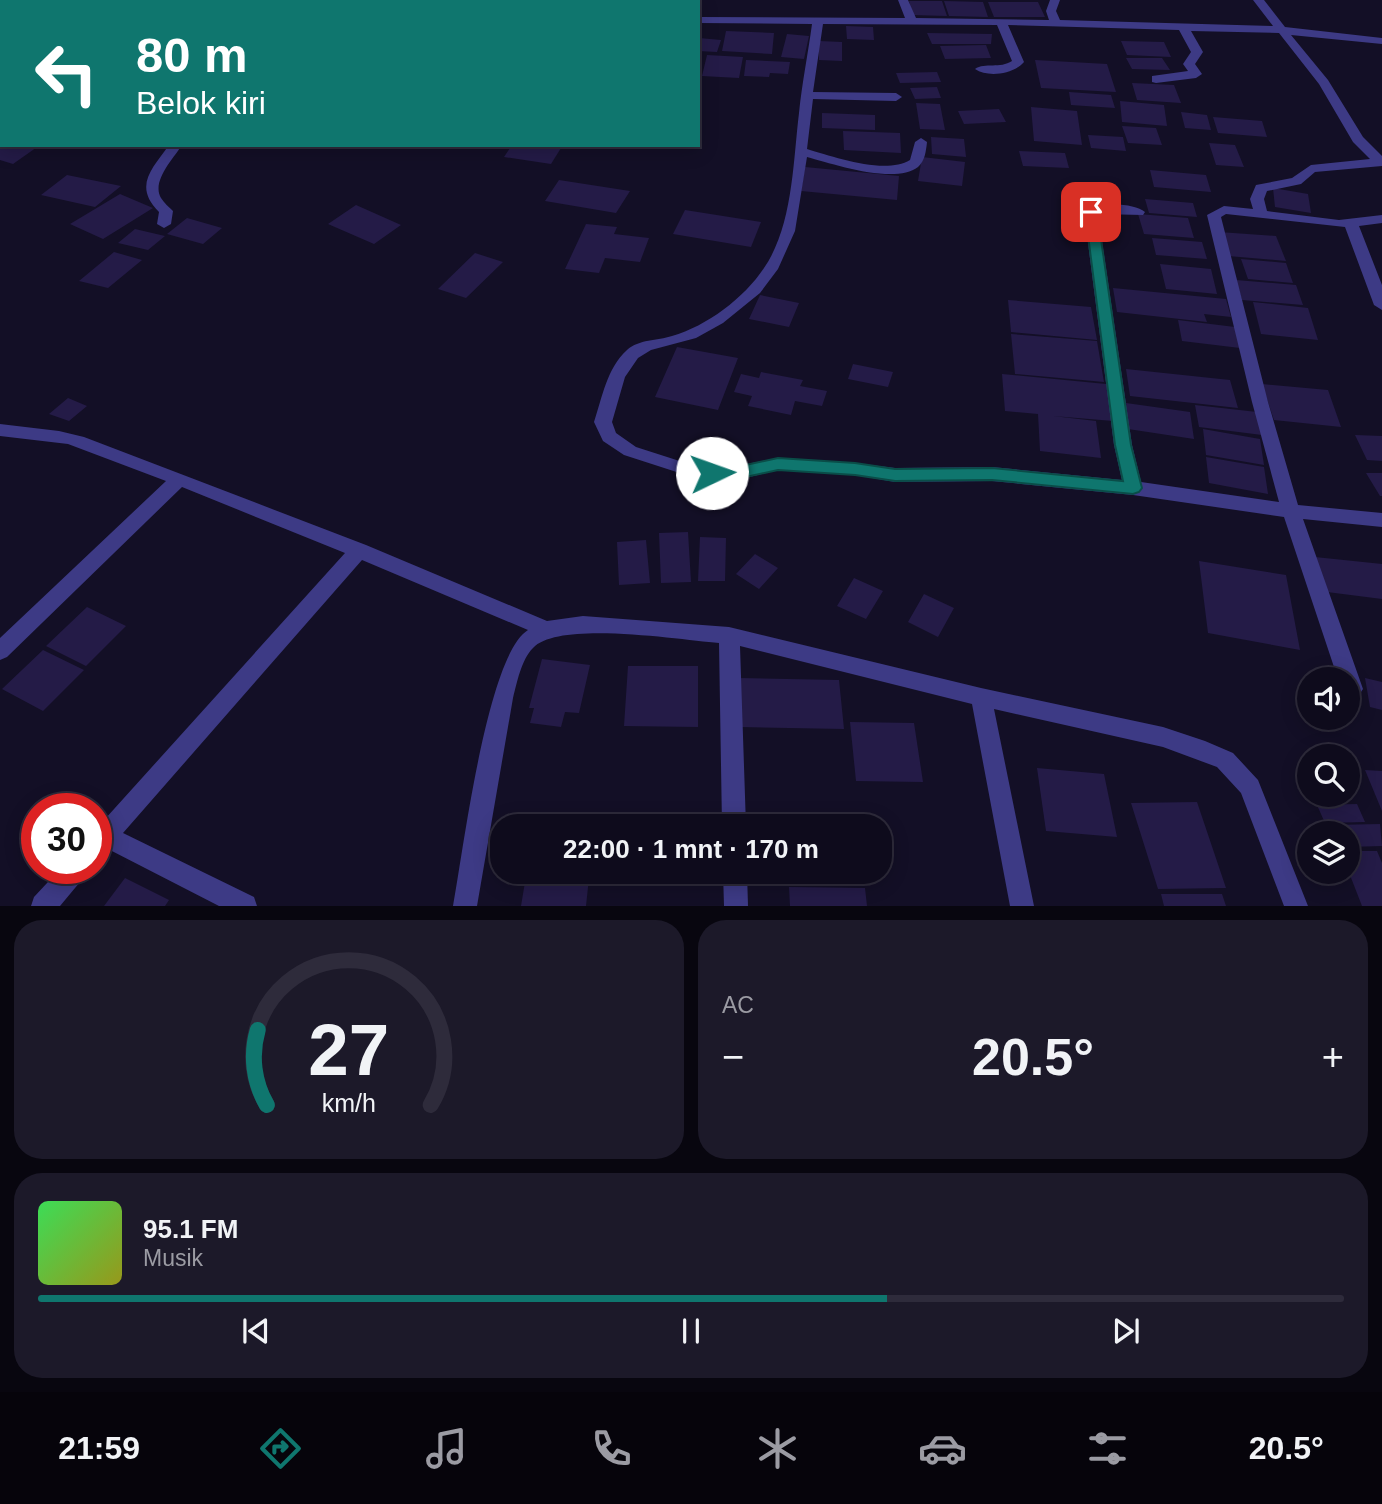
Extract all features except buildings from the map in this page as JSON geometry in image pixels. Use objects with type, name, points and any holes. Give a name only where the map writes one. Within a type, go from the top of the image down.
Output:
[{"type":"street","points":[[903,0],[912,21]]},
{"type":"street","points":[[1055,0],[1051,11],[1056,24]]},
{"type":"street","points":[[1258,0],[1329,90],[1358,139],[1382,162]]},
{"type":"street","points":[[700,19],[1002,22],[1280,30],[1382,41]]},
{"type":"street","points":[[818,21],[802,152],[785,241],[772,268],[730,310],[706,327],[676,340],[650,345],[632,354],[619,375],[603,422],[609,436],[629,451],[678,468],[712,473],[741,472],[778,464],[855,469],[895,475],[992,474],[1133,488],[1291,511],[1382,520]]},
{"type":"street","points":[[981,69],[1007,69],[1018,62],[1002,22]]},
{"type":"street","points":[[1156,79],[1195,76],[1189,62],[1196,57],[1197,52],[1183,27]]},
{"type":"street","points":[[807,94],[896,97]]},
{"type":"street","points":[[802,152],[876,169],[895,170],[916,162],[921,142]]},
{"type":"street","points":[[164,224],[166,211],[152,196],[152,184],[175,147]]},
{"type":"street","points":[[1262,216],[1257,199],[1261,188],[1301,181],[1311,169],[1323,166],[1382,162]]},
{"type":"street","points":[[1133,488],[1123,445],[1091,212],[1104,209],[1139,212]]},
{"type":"street","points":[[1344,667],[1291,511],[1260,402],[1214,215],[1224,210],[1350,224],[1382,219]]},
{"type":"street","points":[[1350,224],[1382,305]]},
{"type":"street","points":[[4,436],[75,439],[359,550],[546,629]]},
{"type":"street","points":[[0,651],[178,480]]},
{"type":"street","points":[[112,829],[359,550]]},
{"type":"street","points":[[465,905],[502,698],[513,664],[525,642],[546,629],[583,624],[729,635],[981,697],[1163,737],[1225,760],[1250,787],[1296,905]]},
{"type":"street","points":[[729,635],[734,814]]},
{"type":"street","points":[[981,697],[1022,905]]},
{"type":"street","points":[[112,846],[245,905]]},
{"type":"street","points":[[43,905],[62,884]]},
{"type":"street","points":[[735,884],[736,905]]},
{"type":"route","points":[[712,473],[741,472],[778,464],[855,469],[895,475],[992,474],[1133,488],[1123,445],[1091,212]]}]
